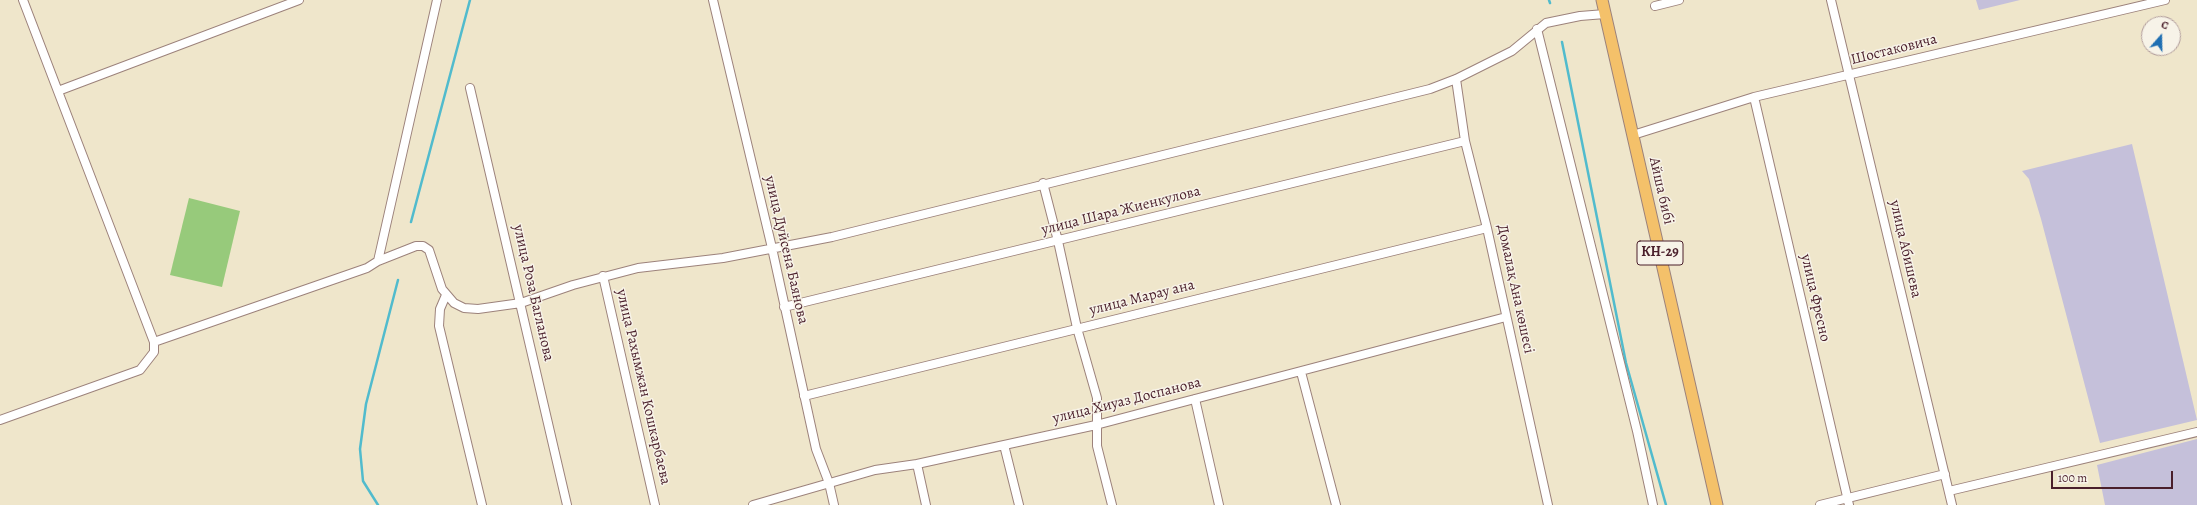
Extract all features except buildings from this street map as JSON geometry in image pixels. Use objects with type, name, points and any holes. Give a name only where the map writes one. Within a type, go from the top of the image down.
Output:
[{"type":"main road","name":"Айша бибі","points":[[1602,0],[1717,505]]},
{"type":"street","points":[[0,420],[140,370],[154,352],[154,342],[23,0]]},
{"type":"street","points":[[58,92],[299,0]]},
{"type":"street","points":[[378,261],[437,0]]},
{"type":"street","name":"улица Дуйсена Баянова","points":[[713,0],[772,248],[816,449],[829,483],[834,505]]},
{"type":"street","points":[[1655,6],[1679,0]]},
{"type":"street","name":"улица Абишева","points":[[1831,0],[1952,505]]},
{"type":"street","name":"Шостаковича","points":[[1633,135],[1754,97],[2058,24],[2165,0]]},
{"type":"street","points":[[154,342],[367,268],[378,261],[416,246],[423,246],[429,250],[442,289],[446,295],[454,303],[464,308],[478,309],[521,303],[603,276],[638,268],[695,262],[832,237],[1430,89],[1512,51],[1546,23],[1580,16],[1606,14]]},
{"type":"street","points":[[1537,29],[1637,431],[1653,505]]},
{"type":"street","name":"Домалақ Ана көшесі","points":[[1456,78],[1465,141],[1487,228],[1548,505]]},
{"type":"street","name":"улица Роза Багланова","points":[[470,88],[567,505]]},
{"type":"street","name":"улица Фресно","points":[[1754,97],[1849,501]]},
{"type":"street","name":"улица Шара Жиенкулова","points":[[784,307],[1465,141]]},
{"type":"street","points":[[1043,184],[1058,241],[1077,328],[1097,398],[1097,446],[1112,505]]},
{"type":"street","name":"улица Марау ана","points":[[804,396],[1487,228]]},
{"type":"street","name":"улица Рахымжан Кошкарбаева","points":[[603,276],[655,505]]},
{"type":"street","points":[[446,295],[440,309],[439,326],[482,505]]},
{"type":"street","name":"улица Хиуаз Доспанова","points":[[754,505],[875,470],[917,464],[1096,425],[1301,372],[1506,316]]},
{"type":"street","points":[[1301,372],[1336,505]]},
{"type":"street","points":[[1195,399],[1219,505]]},
{"type":"street","points":[[1949,490],[2197,432]]},
{"type":"street","points":[[1004,445],[1019,505]]},
{"type":"street","points":[[917,464],[926,505]]},
{"type":"street","points":[[1820,505],[1849,501],[1945,474]]},
{"type":"shaded area","points":[[1976,0],[2020,0],[1979,10]]},
{"type":"shaded area","points":[[2132,144],[2197,420],[2100,443],[2041,219],[2029,179],[2022,171]]},
{"type":"shaded area","points":[[2197,439],[2197,505],[2105,505],[2097,465]]},
{"type":"green space","points":[[189,198],[240,211],[222,287],[170,275]]},
{"type":"waterway","points":[[411,222],[470,0]]},
{"type":"waterway","points":[[1562,42],[1626,363],[1666,505]]},
{"type":"waterway","points":[[378,505],[363,481],[360,449],[366,404],[398,280]]}]
